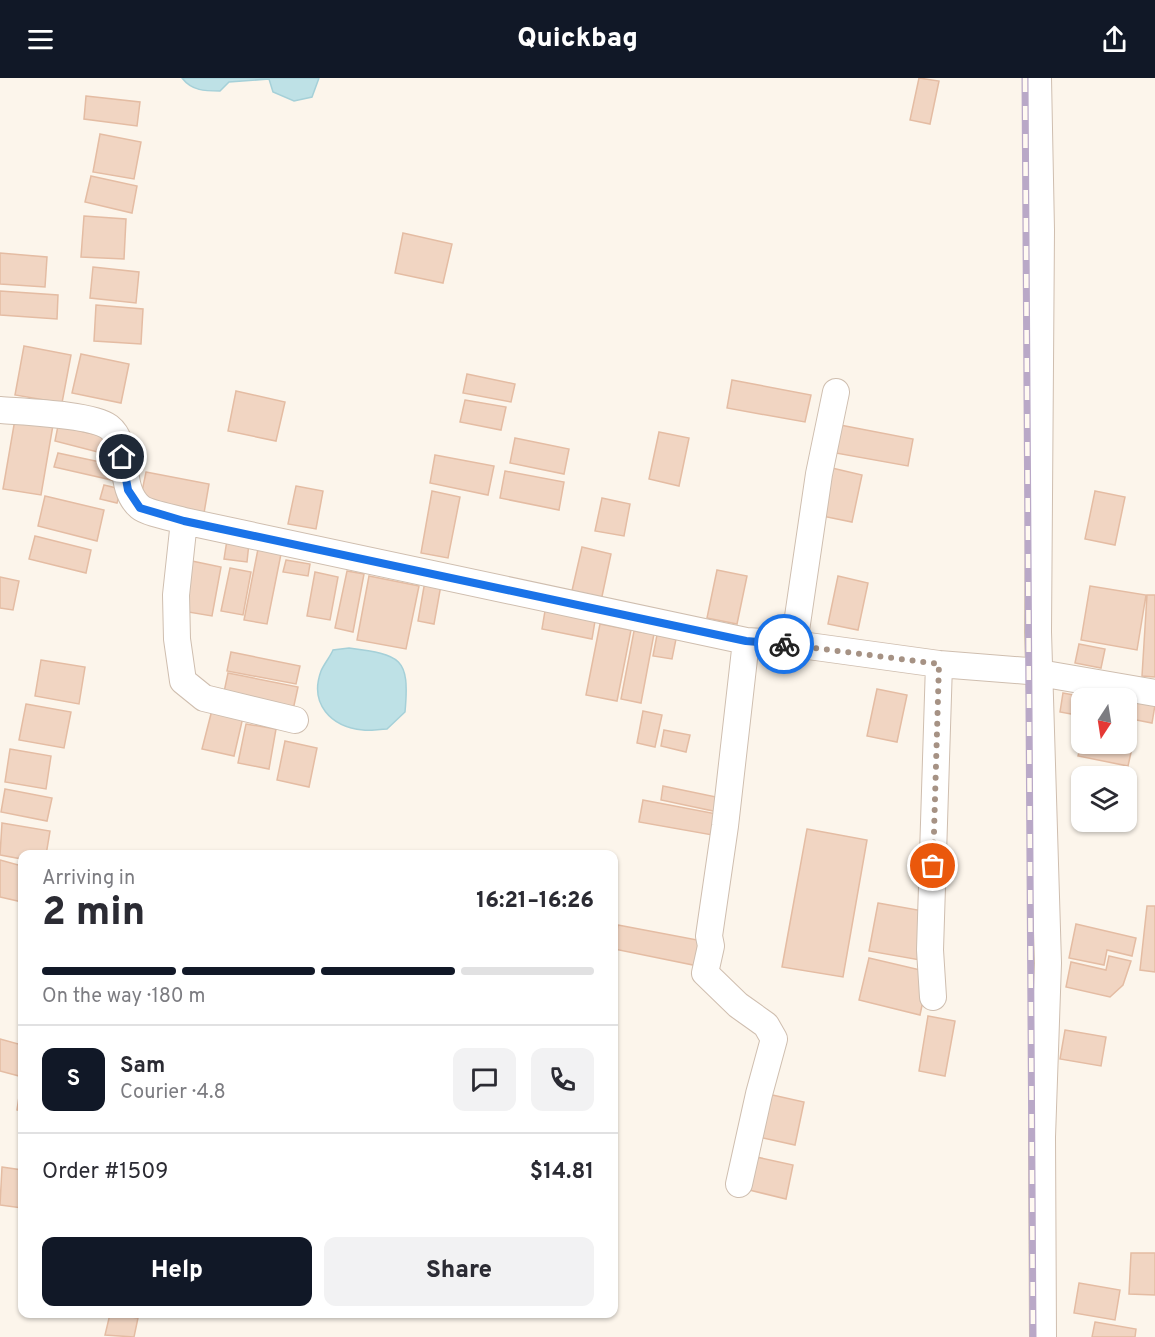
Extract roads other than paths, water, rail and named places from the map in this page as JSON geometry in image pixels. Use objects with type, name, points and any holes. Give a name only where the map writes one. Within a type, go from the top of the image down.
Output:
[{"type":"street","points":[[1038,78],[1041,230],[1039,673],[1048,963],[1042,1137],[1043,1337]]},
{"type":"street","points":[[794,644],[819,474],[836,392]]},
{"type":"street","points":[[0,410],[82,417],[109,427],[119,441],[128,490],[140,508],[184,521],[746,641],[794,644],[939,664],[1039,673],[1155,693]]},
{"type":"street","points":[[184,521],[176,595],[177,639],[183,681],[204,698],[295,720]]},
{"type":"street","points":[[739,1184],[774,1039],[766,1025],[738,1005],[705,973],[711,946],[709,936],[725,826],[746,641]]},
{"type":"street","points":[[933,997],[930,950],[939,664]]},
{"type":"water","points":[[182,78],[319,78],[312,97],[294,101],[273,92],[269,79],[229,82],[220,91],[214,91],[194,88]]},
{"type":"water","points":[[349,648],[391,657],[403,669],[406,680],[405,712],[387,729],[363,730],[341,724],[332,719],[321,703],[318,683],[322,668],[333,650]]},
{"type":"railway","points":[[1025,78],[1033,1337]]}]
